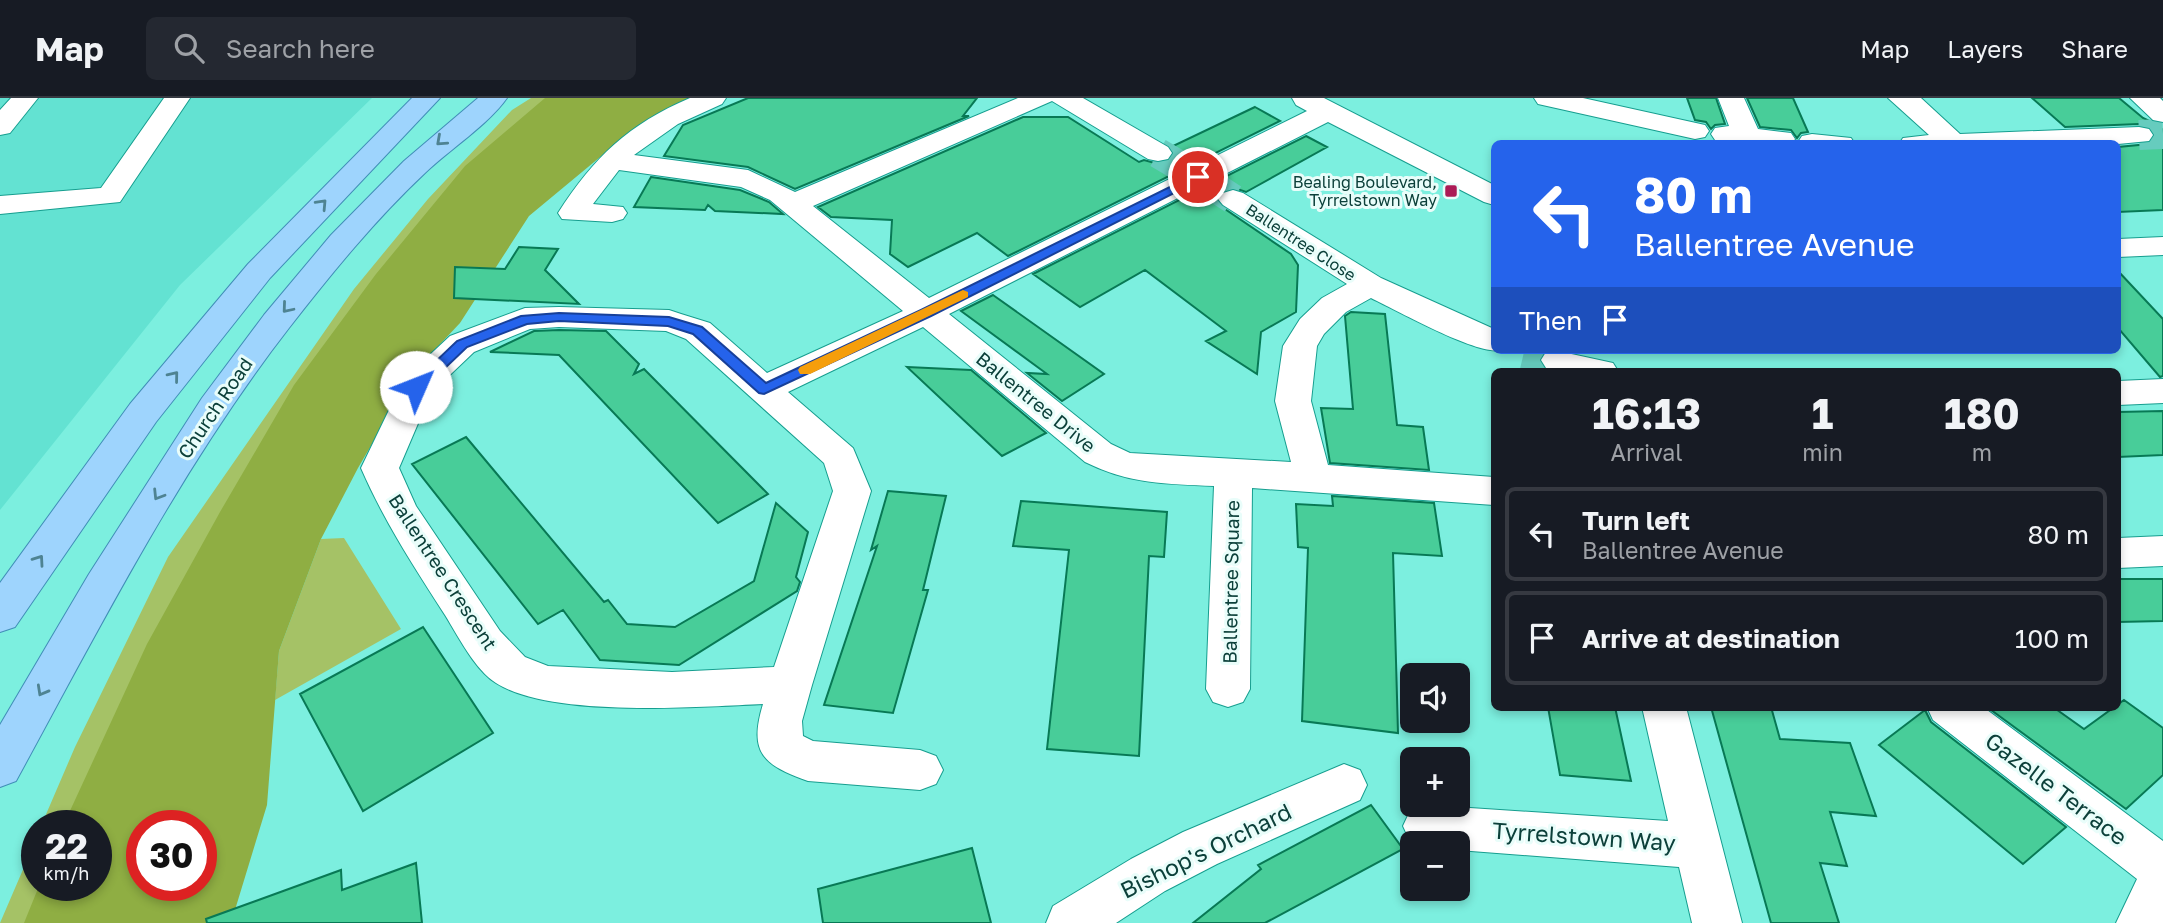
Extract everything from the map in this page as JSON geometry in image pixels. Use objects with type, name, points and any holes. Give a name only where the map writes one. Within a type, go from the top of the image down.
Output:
[{"type":"main road","points":[[0,615],[143,413],[259,271],[427,98]]},
{"type":"main road","name":"Church Road","points":[[0,766],[114,564],[196,434],[270,329],[365,216],[441,139],[494,98]]},
{"type":"street","points":[[0,127],[25,98]]},
{"type":"street","points":[[0,205],[110,197],[177,98]]},
{"type":"street","points":[[612,213],[573,213],[590,183],[626,144],[657,123],[713,98]]},
{"type":"street","points":[[794,203],[1041,98]]},
{"type":"street","name":"Ballentree Close","points":[[1064,98],[1196,176],[1370,285],[1491,340]]},
{"type":"street","points":[[1547,98],[1695,131]]},
{"type":"street","points":[[1731,98],[1742,138],[1781,139]]},
{"type":"street","points":[[1901,98],[1912,104],[1951,140]]},
{"type":"street","points":[[2143,98],[2163,114]]},
{"type":"street","points":[[764,389],[926,313],[1196,176],[1316,105],[1491,194]]},
{"type":"street","points":[[2023,140],[2139,135]]},
{"type":"street","name":"Ballentree Drive","points":[[612,160],[748,179],[794,203],[1098,453],[1121,464],[1143,469],[1313,477],[1491,491]]},
{"type":"street","points":[[2121,248],[2158,251]]},
{"type":"street","name":"Ballentree Close","points":[[1313,477],[1293,401],[1300,346],[1312,327],[1334,304],[1370,285]]},
{"type":"street","name":"Ballentree Crescent","points":[[789,685],[673,690],[547,684],[510,670],[485,643],[406,522],[380,468],[416,387],[462,344],[526,320],[572,317],[669,321],[698,331],[840,457],[852,491],[789,685],[780,721],[781,747],[808,761],[920,769]]},
{"type":"street","points":[[1558,360],[1598,365]]},
{"type":"street","points":[[2121,393],[2163,391]]},
{"type":"street","name":"Ballentree Square","points":[[1228,689],[1233,474]]},
{"type":"street","points":[[2121,553],[2163,551]]},
{"type":"street","name":"Tyrrelstown Way","points":[[1665,711],[1717,923]]},
{"type":"street","name":"Gazelle Terrace","points":[[1954,711],[2163,870]]},
{"type":"street","name":"Bishop's Orchard","points":[[1071,923],[1148,875],[1200,848],[1344,785]]},
{"type":"street","name":"Tyrrelstown Way","points":[[1427,826],[1700,846]]},
{"type":"street","points":[[2141,923],[2163,877]]},
{"type":"shaded area","points":[[0,98],[372,98],[180,285],[0,510]]},
{"type":"green space","points":[[531,98],[560,98],[470,178],[148,810],[126,810],[126,854],[112,882],[112,810],[48,810],[75,747],[168,557],[354,289],[428,199],[512,110]]},
{"type":"green space","points":[[545,98],[700,98],[617,143],[529,216],[460,323],[414,372],[358,468],[321,539],[279,651],[267,805],[231,923],[24,923],[33,901],[112,901],[112,810],[70,810],[147,644],[220,512],[294,385],[376,274],[465,166]]},
{"type":"green space","points":[[344,538],[401,629],[275,700],[279,651],[321,539]]},
{"type":"green space","points":[[21,874],[21,901],[102,901],[91,923],[0,923]]},
{"type":"building","points":[[748,98],[977,98],[963,116],[969,116],[795,189],[748,167],[664,156],[683,125]]},
{"type":"building","points":[[1687,98],[1716,98],[1725,124],[1715,125],[1711,129],[1706,122],[1695,120]]},
{"type":"building","points":[[1747,98],[1793,98],[1808,132],[1801,133],[1797,138],[1791,130],[1760,127]]},
{"type":"building","points":[[2032,98],[2119,98],[2163,130],[2163,210],[2121,212],[2121,147],[2149,144],[2155,136],[2151,128],[2139,124],[2065,127]]},
{"type":"building","points":[[1255,107],[1280,121],[1008,256],[977,233],[908,267],[890,254],[892,220],[831,217],[818,207],[1023,117],[1068,117],[1139,162],[1144,160],[1158,164],[1170,160],[1174,154],[1171,147]]},
{"type":"building","points":[[1306,136],[1327,147],[1246,192],[1232,187],[1221,191],[1215,199],[1222,207],[1291,254],[1298,265],[1296,312],[1261,332],[1257,374],[1206,341],[1226,331],[1145,270],[1080,307],[1033,274]]},
{"type":"building","points":[[651,177],[740,190],[769,202],[783,214],[715,211],[708,205],[705,210],[634,207]]},
{"type":"building","points":[[519,247],[558,249],[545,270],[579,304],[454,298],[455,267],[505,269]]},
{"type":"building","points":[[2121,274],[2163,319],[2163,376],[2160,377],[2121,332]]},
{"type":"building","points":[[993,295],[1104,374],[1062,401],[1027,373],[1047,374],[961,311]]},
{"type":"building","points":[[1351,312],[1385,314],[1397,425],[1423,427],[1429,470],[1330,463],[1321,408],[1353,409],[1345,316]]},
{"type":"building","points":[[534,331],[606,331],[639,364],[634,374],[644,369],[768,494],[718,523],[559,355],[490,352]]},
{"type":"building","points":[[907,367],[971,370],[1046,433],[1002,456]]},
{"type":"building","points":[[2163,411],[2163,455],[2121,457],[2121,412]]},
{"type":"building","points":[[466,437],[604,602],[608,600],[627,624],[675,627],[754,581],[776,503],[808,532],[796,577],[800,582],[797,591],[679,665],[600,660],[563,610],[538,624],[412,464]]},
{"type":"building","points":[[888,491],[946,496],[923,590],[928,590],[893,713],[824,705],[877,546],[871,550]]},
{"type":"building","points":[[1332,496],[1434,503],[1442,556],[1393,553],[1398,733],[1302,721],[1308,548],[1298,547],[1296,504],[1333,506]]},
{"type":"building","points":[[1021,501],[1167,512],[1164,557],[1149,556],[1139,756],[1047,749],[1069,550],[1013,546]]},
{"type":"building","points":[[2121,579],[2163,579],[2163,621],[2121,622]]},
{"type":"building","points":[[423,627],[493,733],[363,811],[300,694]]},
{"type":"building","points":[[2124,700],[2163,728],[2163,775],[2126,809],[1992,711],[2059,711],[2084,729],[2109,711],[2121,711],[2121,702]]},
{"type":"building","points":[[1549,711],[1616,711],[1631,781],[1560,775]]},
{"type":"building","points":[[1712,711],[1772,711],[1780,739],[1850,743],[1876,816],[1830,812],[1847,866],[1820,863],[1839,923],[1771,923]]},
{"type":"building","points":[[1926,711],[1931,722],[2066,827],[2023,864],[1879,745]]},
{"type":"building","points":[[1371,805],[1400,845],[1400,851],[1265,923],[1193,923],[1261,869],[1258,865]]},
{"type":"building","points":[[972,848],[991,923],[823,923],[818,889]]},
{"type":"building","points":[[416,863],[422,923],[207,923],[206,919],[341,870],[342,890]]},
{"type":"tunnel","points":[[2139,135],[2163,134]]},
{"type":"tunnel","points":[[1158,153],[1180,166]]},
{"type":"tunnel","points":[[1213,186],[1233,199]]},
{"type":"tunnel","points":[[1532,354],[1558,360]]},
{"type":"slow traffic","points":[[805,370],[963,295]]},
{"type":"place","name":"Bealing Boulevard, Tyrrelstown Way","points":[[1451,191]]},
{"type":"route","points":[[416,387],[462,344],[494,331],[526,320],[612,317],[669,321],[698,331],[764,389],[926,313],[1198,177]]}]
